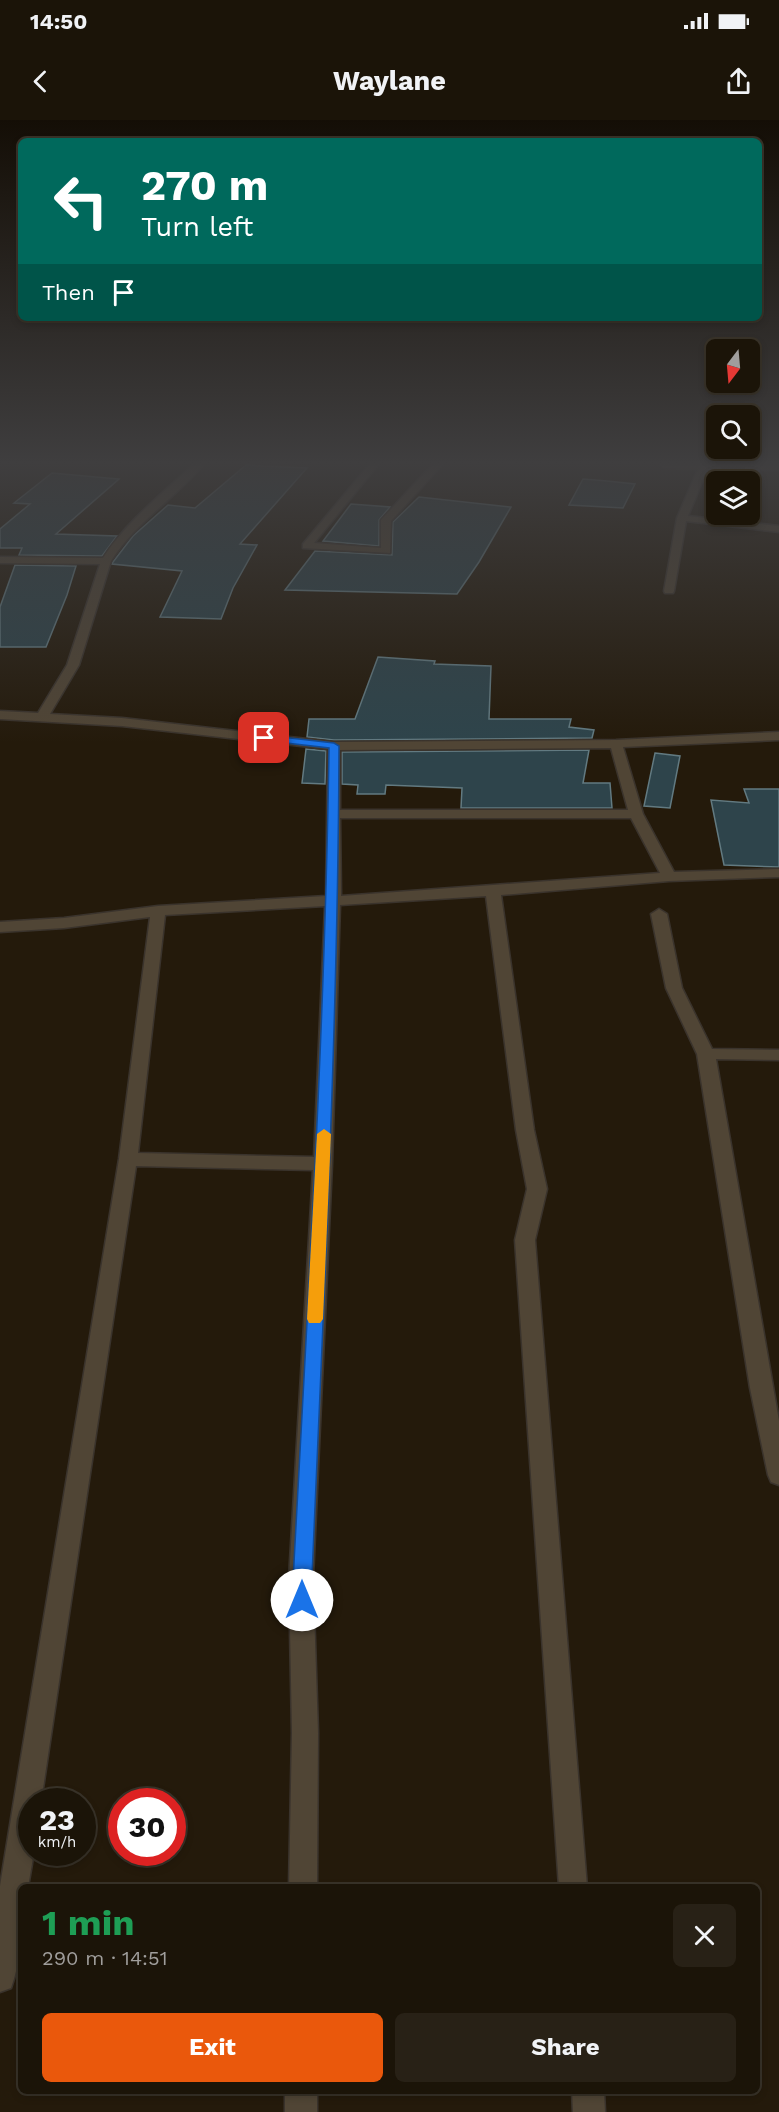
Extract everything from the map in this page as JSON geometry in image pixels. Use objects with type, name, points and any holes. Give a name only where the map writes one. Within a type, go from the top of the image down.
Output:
[{"type":"street","points":[[43,716],[73,665],[108,558]]},
{"type":"street","points":[[669,591],[675,558]]},
{"type":"street","points":[[0,560],[106,561]]},
{"type":"street","points":[[0,715],[134,723],[334,746],[616,744],[779,736]]},
{"type":"street","points":[[616,744],[636,814],[669,878]]},
{"type":"street","points":[[303,1884],[305,1733],[301,1578],[323,1164],[333,900],[334,746]]},
{"type":"street","points":[[334,814],[636,814]]},
{"type":"street","points":[[0,927],[64,923],[158,911],[779,873]]},
{"type":"street","points":[[493,891],[525,1130],[537,1189],[525,1240],[573,1884]]},
{"type":"street","points":[[0,1977],[128,1159],[158,911]]},
{"type":"street","points":[[659,914],[674,988],[706,1054],[761,1388],[779,1475]]},
{"type":"street","points":[[706,1054],[779,1055]]},
{"type":"street","points":[[128,1159],[323,1164]]},
{"type":"street","points":[[301,2094],[301,2112]]},
{"type":"street","points":[[588,2094],[589,2112]]},
{"type":"building","points":[[116,558],[250,558],[233,588],[221,619],[160,617],[182,571],[112,564]]},
{"type":"building","points":[[310,558],[481,558],[457,594],[285,590]]},
{"type":"building","points":[[15,565],[76,566],[46,647],[0,647],[0,607]]},
{"type":"building","points":[[378,657],[435,661],[434,664],[491,666],[489,719],[571,719],[569,727],[594,730],[592,738],[334,740],[307,737],[309,719],[355,719]]},
{"type":"building","points":[[306,749],[326,751],[325,784],[302,783]]},
{"type":"building","points":[[589,750],[583,783],[610,783],[612,808],[461,808],[462,788],[386,785],[385,794],[357,794],[358,785],[342,784],[342,752]]},
{"type":"building","points":[[655,753],[680,756],[670,808],[644,806]]},
{"type":"building","points":[[744,789],[779,789],[779,867],[724,865],[711,800],[749,803]]},
{"type":"slow traffic","points":[[315,1319],[324,1134]]},
{"type":"route","points":[[264,738],[334,746],[333,900],[325,1120],[301,1578],[302,1600]]}]
